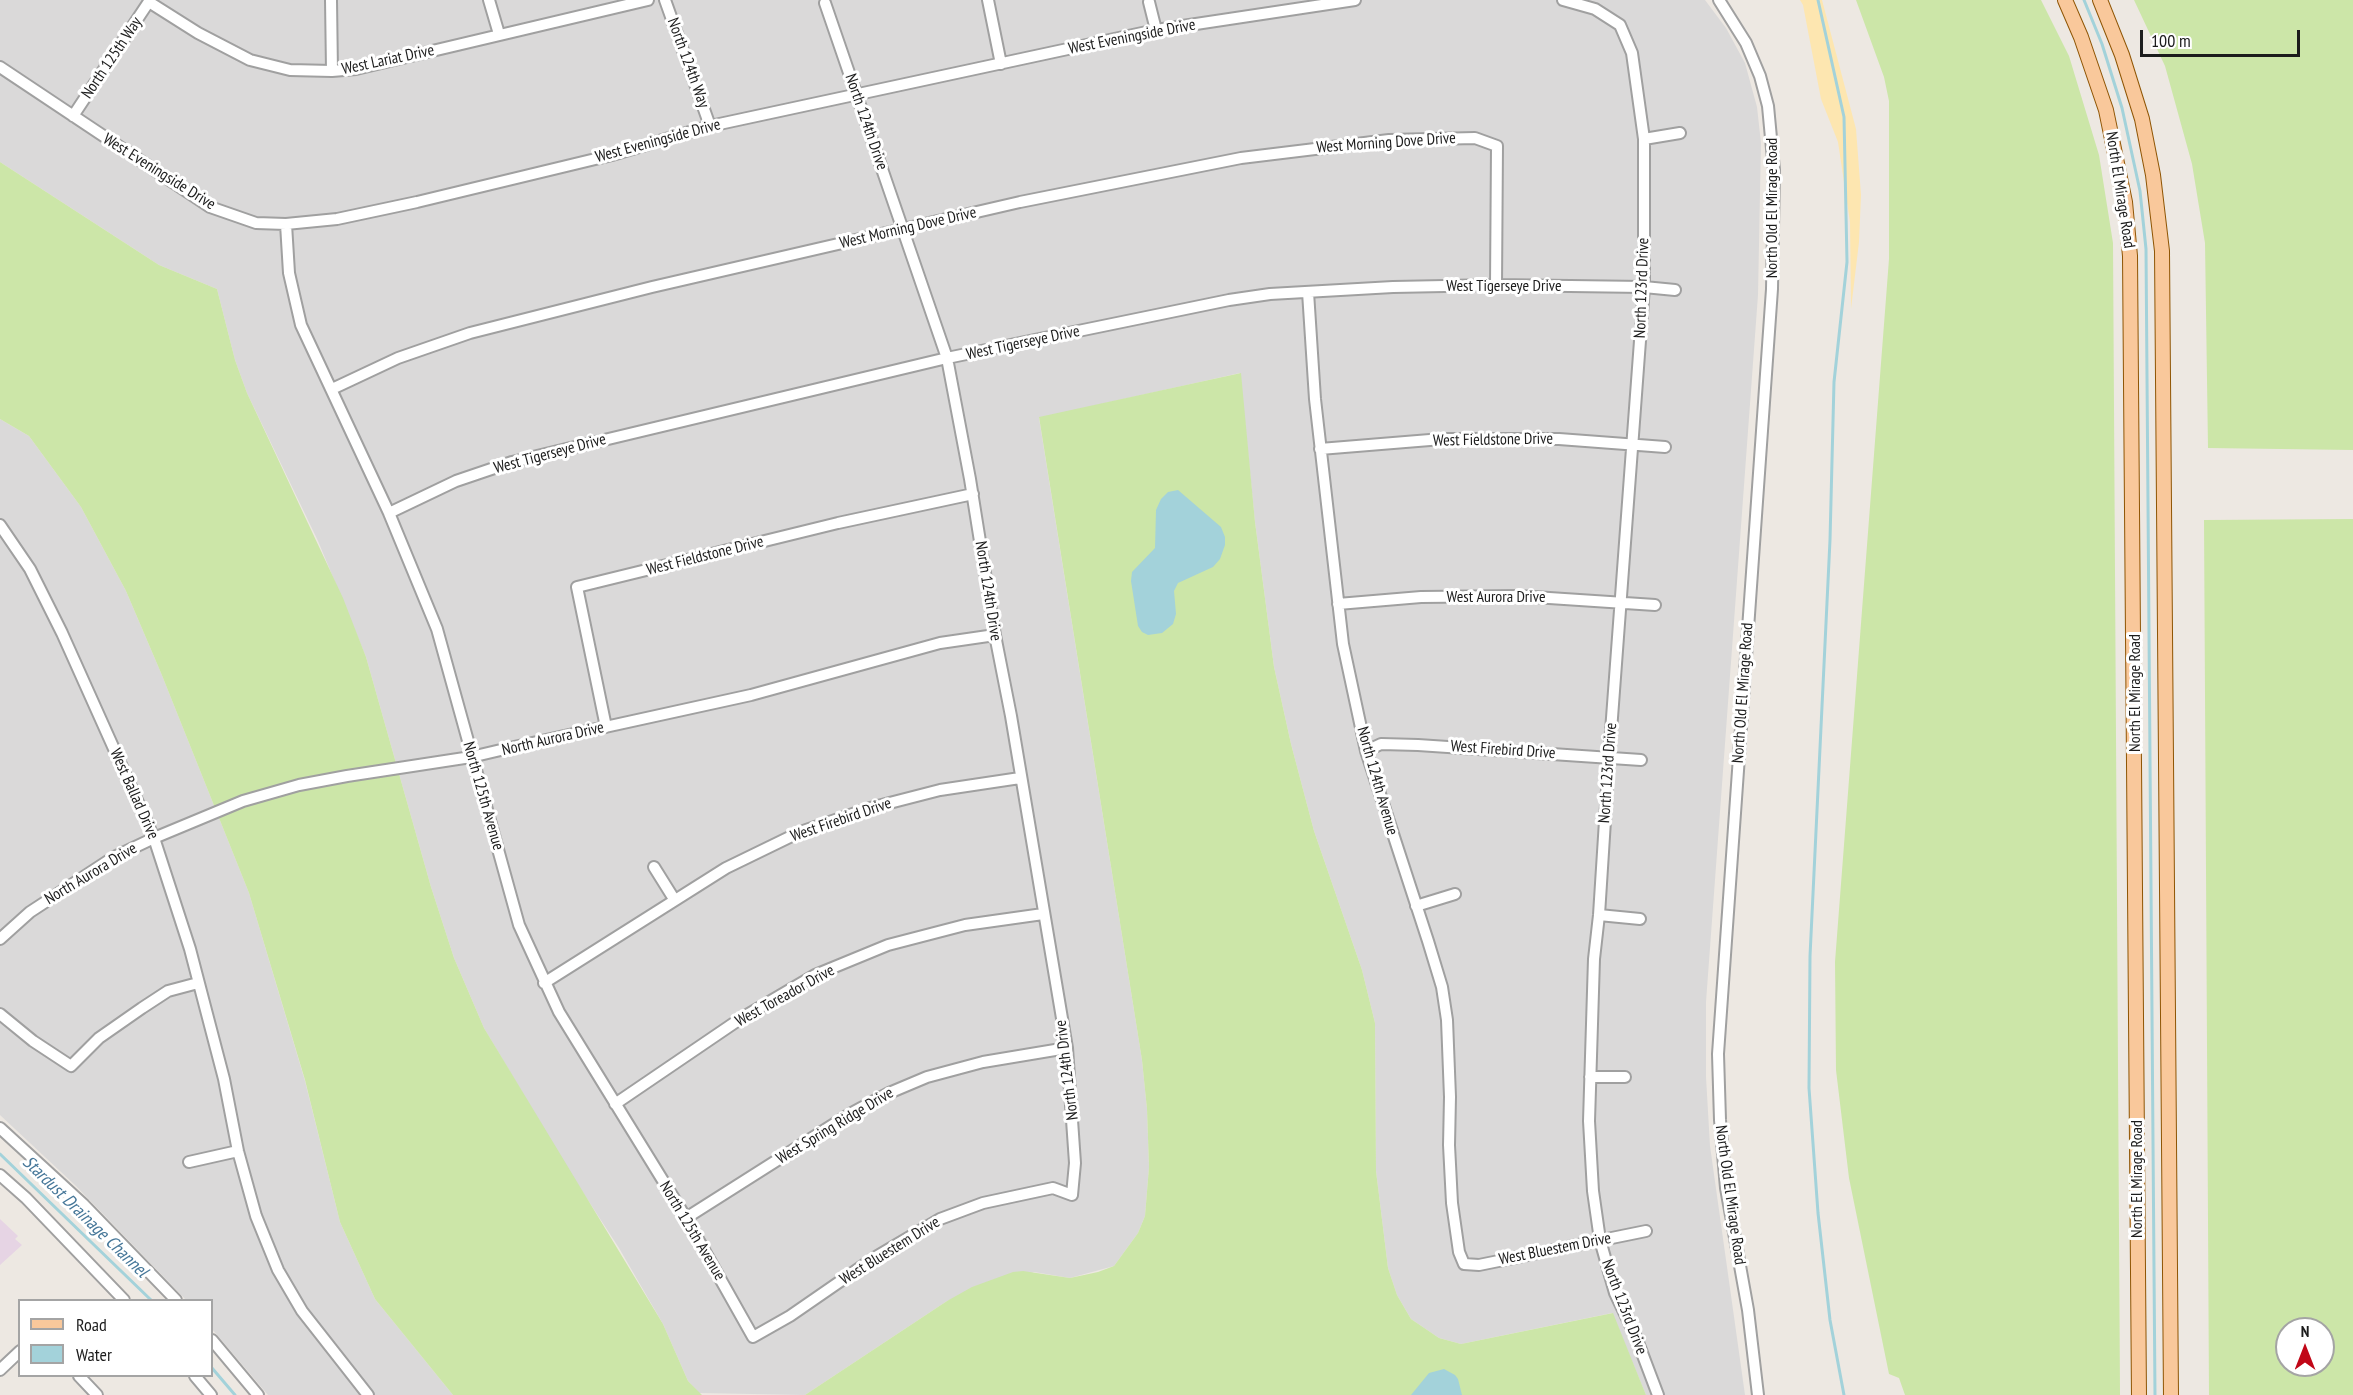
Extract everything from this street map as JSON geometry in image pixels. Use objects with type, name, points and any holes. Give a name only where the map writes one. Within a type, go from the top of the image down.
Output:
[{"type":"main road","name":"North El Mirage Road","points":[[2065,0],[2081,37],[2106,110],[2125,202],[2130,256],[2139,1395]]},
{"type":"main road","name":"North El Mirage Road","points":[[2100,0],[2122,55],[2142,119],[2154,175],[2162,251],[2171,1395]]},
{"type":"street","points":[[331,0],[332,71]]},
{"type":"street","points":[[489,0],[499,34]]},
{"type":"street","name":"West Lariat Drive","points":[[150,1],[198,33],[250,60],[290,70],[332,71],[356,69],[648,0]]},
{"type":"street","name":"North 124th Way","points":[[665,0],[710,126]]},
{"type":"street","points":[[988,0],[1000,64]]},
{"type":"street","name":"West Eveningside Drive","points":[[0,67],[210,207],[256,223],[286,224],[337,219],[417,202],[612,155],[710,126],[1156,30],[1355,0]]},
{"type":"street","name":"North 123rd Drive","points":[[1563,0],[1595,9],[1620,25],[1632,53],[1644,139],[1644,287],[1594,959],[1589,1121],[1593,1191],[1600,1240],[1615,1293],[1636,1337],[1658,1395]]},
{"type":"street","name":"North Old El Mirage Road","points":[[1719,0],[1746,43],[1760,76],[1769,116],[1774,170],[1772,289],[1718,1054],[1720,1120],[1726,1188],[1748,1310],[1758,1395]]},
{"type":"street","name":"North 125th Way","points":[[73,116],[150,1]]},
{"type":"street","points":[[1149,2],[1156,30]]},
{"type":"street","name":"North 124th Drive","points":[[825,3],[947,358],[973,494],[995,635],[1011,716],[1067,1048],[1075,1162],[1072,1195]]},
{"type":"street","points":[[1644,139],[1680,133]]},
{"type":"street","name":"West Morning Dove Drive","points":[[332,389],[398,358],[470,333],[904,228],[1020,202],[1265,154],[1389,140],[1475,138],[1497,146],[1496,285]]},
{"type":"street","name":"North 125th Avenue","points":[[286,224],[289,273],[301,325],[389,513],[437,629],[519,925],[559,1012],[686,1218],[753,1337]]},
{"type":"street","name":"West Tigerseye Drive","points":[[389,513],[456,481],[512,462],[947,358],[1229,300],[1270,294],[1393,287],[1496,285],[1644,287],[1675,290]]},
{"type":"street","name":"North 124th Avenue","points":[[1308,292],[1320,449],[1343,644],[1366,751],[1442,987],[1447,1020],[1452,1203],[1459,1252],[1464,1264]]},
{"type":"street","name":"West Fieldstone Drive","points":[[1320,449],[1442,439],[1559,439],[1665,447]]},
{"type":"street","name":"West Fieldstone Drive","points":[[606,727],[577,587],[838,523],[973,494]]},
{"type":"street","name":"West Ballad Drive","points":[[0,525],[30,569],[62,633],[153,838],[181,916],[224,1079],[238,1151],[256,1216],[278,1270],[302,1311],[368,1395]]},
{"type":"street","name":"West Aurora Drive","points":[[1338,604],[1422,597],[1530,596],[1655,605]]},
{"type":"street","name":"North Aurora Drive","points":[[0,939],[30,912],[114,857],[153,838],[243,801],[299,785],[471,757],[751,695],[940,643],[995,635]]},
{"type":"street","name":"West Firebird Drive","points":[[1366,751],[1381,744],[1418,744],[1641,760]]},
{"type":"street","name":"West Firebird Drive","points":[[544,983],[726,867],[800,832],[860,811],[940,790],[1020,778]]},
{"type":"street","points":[[654,867],[674,899]]},
{"type":"street","points":[[1416,906],[1455,894]]},
{"type":"street","name":"West Toreador Drive","points":[[615,1104],[740,1019],[815,975],[888,945],[965,925],[1043,914]]},
{"type":"street","points":[[1599,915],[1640,919]]},
{"type":"street","points":[[0,1014],[33,1041],[71,1066],[99,1038],[168,991],[198,983]]},
{"type":"street","name":"West Spring Ridge Drive","points":[[686,1218],[850,1113],[889,1093],[927,1077],[983,1062],[1067,1048]]},
{"type":"street","points":[[1590,1077],[1625,1077]]},
{"type":"street","points":[[0,1128],[84,1205],[175,1299]]},
{"type":"street","points":[[189,1162],[238,1151]]},
{"type":"street","points":[[0,1175],[26,1198],[123,1299]]},
{"type":"street","name":"West Bluestem Drive","points":[[753,1337],[790,1316],[874,1258],[939,1219],[983,1203],[1053,1188],[1072,1195]]},
{"type":"street","name":"West Bluestem Drive","points":[[1464,1264],[1479,1265],[1646,1231]]},
{"type":"street","points":[[213,1341],[258,1395]]},
{"type":"street","points":[[0,1370],[18,1353]]},
{"type":"street","points":[[80,1377],[96,1395]]},
{"type":"street","points":[[196,1377],[211,1395]]},
{"type":"shaded area","points":[[0,0],[1705,0],[1726,28],[1745,63],[1757,107],[1761,143],[1758,295],[1706,1002],[1706,1077],[1710,1146],[1745,1395],[1646,1395],[1612,1313],[1461,1344],[1439,1338],[1411,1319],[1397,1295],[1388,1268],[1376,1171],[1375,1023],[1362,970],[1314,831],[1274,667],[1255,522],[1240,373],[1039,418],[1142,1060],[1149,1167],[1145,1216],[1138,1233],[1114,1266],[1070,1278],[1034,1272],[947,1301],[805,1395],[699,1393],[688,1381],[663,1324],[619,1248],[567,1168],[484,1028],[454,958],[431,887],[366,657],[318,541],[247,393],[235,360],[217,289],[159,265],[0,162]]},
{"type":"shaded area","points":[[0,419],[29,436],[81,507],[126,591],[249,893],[305,1081],[340,1222],[375,1299],[453,1395],[268,1395],[213,1330],[213,1299],[185,1299],[76,1186],[0,1115]]},
{"type":"shaded area","points":[[0,1219],[18,1236],[15,1239],[22,1245],[0,1265]]},
{"type":"green space","points":[[1856,0],[2041,0],[2069,56],[2099,155],[2113,243],[2120,1395],[1905,1395],[1899,1378],[1889,1374],[1849,1178],[1836,1070],[1835,962],[1889,259],[1889,101],[1884,77]]},
{"type":"green space","points":[[2134,0],[2353,0],[2353,450],[2208,448],[2205,243],[2192,164],[2165,66]]},
{"type":"green space","points":[[0,162],[159,265],[217,289],[235,360],[247,393],[343,598],[366,657],[431,887],[454,958],[484,1028],[663,1324],[688,1381],[702,1395],[453,1395],[375,1299],[340,1222],[305,1080],[249,893],[161,673],[126,591],[81,507],[29,436],[0,419]]},
{"type":"green space","points":[[1241,373],[1255,522],[1274,667],[1314,831],[1362,970],[1375,1023],[1376,1171],[1388,1268],[1397,1295],[1411,1319],[1439,1338],[1461,1344],[1613,1313],[1646,1395],[805,1395],[947,1301],[972,1287],[1013,1272],[1023,1271],[1070,1278],[1098,1272],[1114,1266],[1138,1233],[1145,1216],[1149,1167],[1142,1060],[1039,417]]},
{"type":"green space","points":[[2353,519],[2353,1395],[2209,1395],[2204,520]]},
{"type":"sand","points":[[1800,0],[1822,0],[1856,129],[1861,195],[1859,242],[1851,309],[1850,222],[1838,142],[1821,99],[1803,5]]},
{"type":"water","points":[[1178,490],[1221,527],[1225,545],[1220,559],[1213,567],[1178,583],[1174,591],[1176,614],[1173,624],[1162,633],[1148,635],[1138,626],[1131,581],[1132,572],[1155,548],[1156,510],[1161,499],[1168,492]]},
{"type":"water","points":[[1444,1369],[1458,1379],[1462,1395],[1411,1395],[1429,1373]]},
{"type":"waterway","points":[[1818,0],[1844,117],[1847,262],[1834,382],[1830,540],[1810,956],[1809,1088],[1818,1213],[1830,1320],[1844,1395]]},
{"type":"waterway","points":[[2084,0],[2102,44],[2122,108],[2140,191],[2146,249],[2155,1395]]},
{"type":"waterway","name":"Stardust Drainage Channel","points":[[0,1154],[150,1299]]},
{"type":"waterway","name":"Stardust Drainage Channel","points":[[213,1369],[235,1395]]}]
